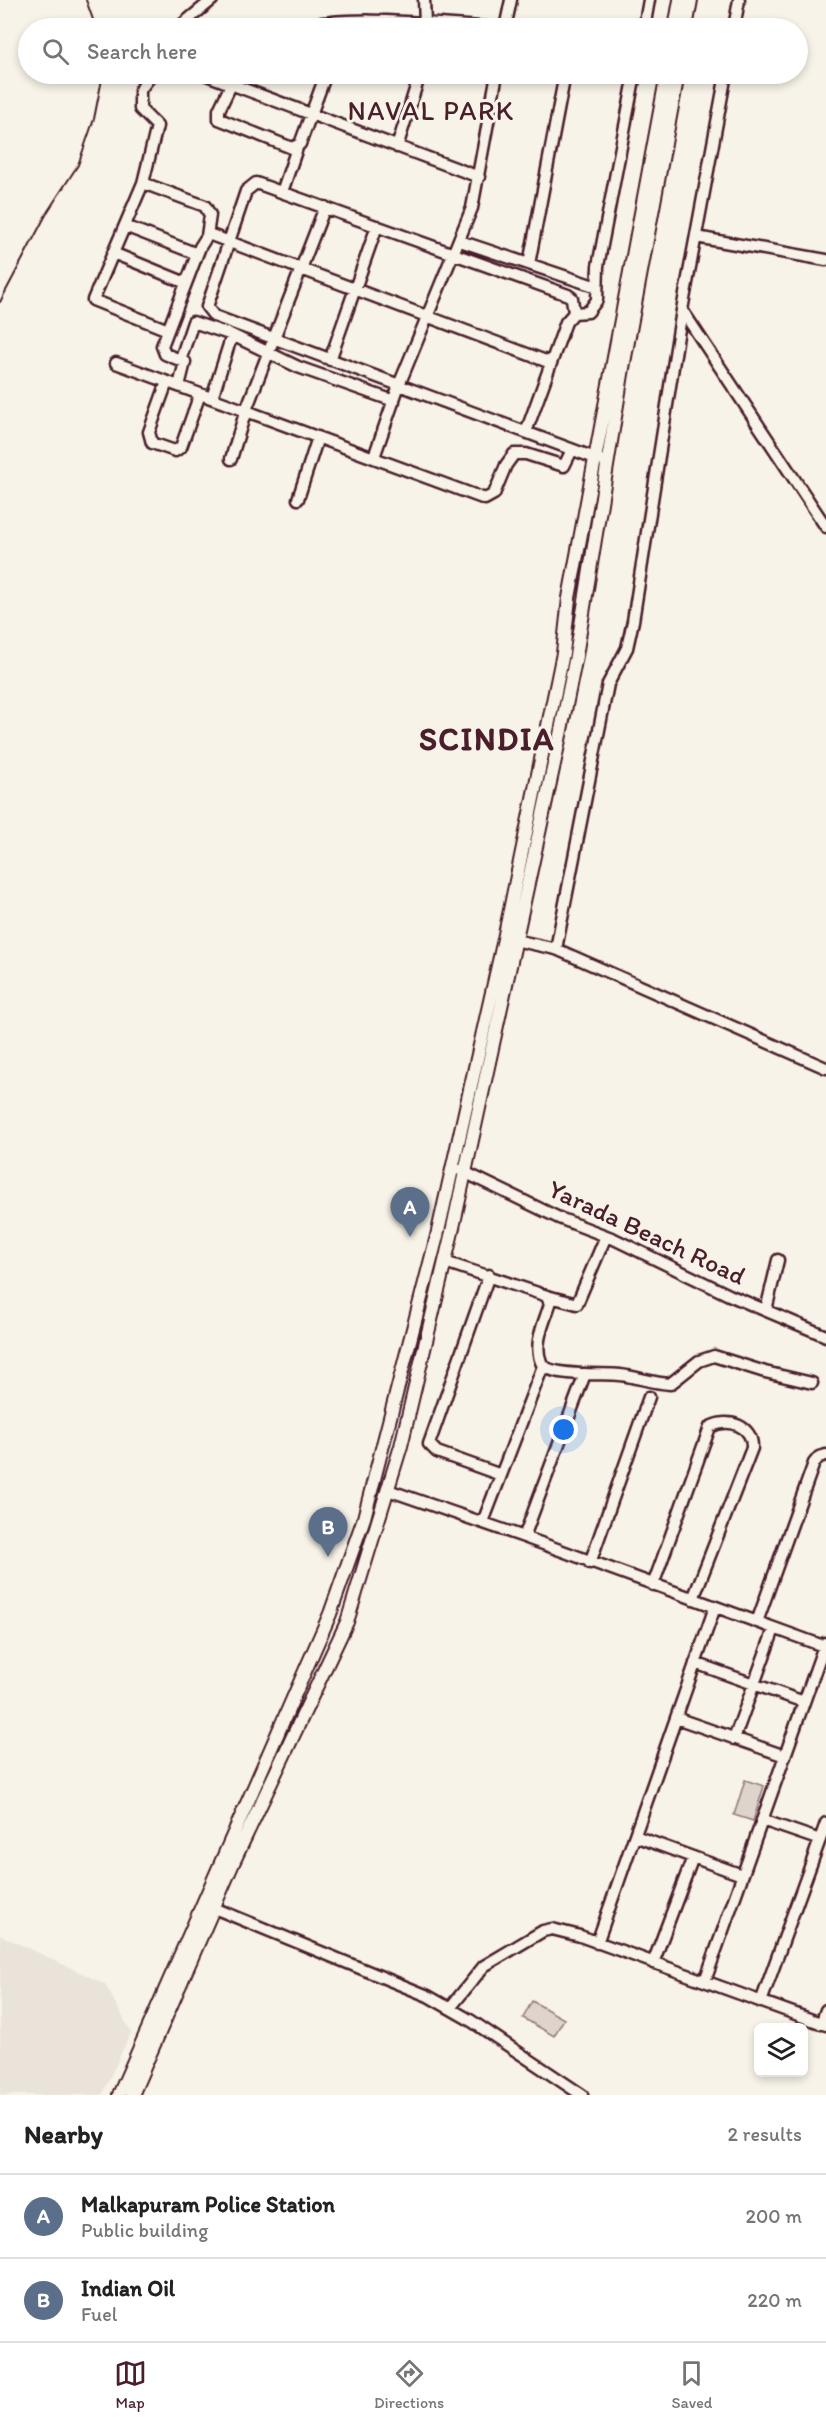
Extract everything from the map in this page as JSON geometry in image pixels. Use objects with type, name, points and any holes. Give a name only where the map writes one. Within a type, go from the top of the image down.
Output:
[{"type":"main road","points":[[677,18],[680,0]]},
{"type":"main road","points":[[688,18],[691,0]]},
{"type":"main road","points":[[132,2095],[164,2011],[353,1554],[435,1244],[504,939],[526,864],[576,656],[600,460],[665,84]]},
{"type":"main road","points":[[600,460],[676,84]]},
{"type":"main road","points":[[119,2095],[164,2011],[214,1908],[347,1622],[388,1490],[445,1262],[517,939],[526,864]]},
{"type":"street","points":[[190,18],[212,0]]},
{"type":"street","points":[[424,0],[428,18]]},
{"type":"street","points":[[507,18],[511,0]]},
{"type":"street","points":[[646,18],[649,0]]},
{"type":"street","points":[[736,18],[739,0]]},
{"type":"street","points":[[144,84],[140,90],[140,109],[157,126],[143,183],[93,300],[168,330]]},
{"type":"street","points":[[297,148],[219,119],[219,110],[230,84],[479,177]]},
{"type":"street","points":[[282,192],[322,84]]},
{"type":"street","points":[[397,147],[417,84]]},
{"type":"street","points":[[374,457],[399,385],[460,241],[479,177],[495,84]]},
{"type":"street","points":[[529,264],[563,84]]},
{"type":"street","points":[[526,432],[566,322],[574,313],[588,312],[597,300],[598,266],[633,84]]},
{"type":"street","points":[[556,949],[608,684],[627,648],[633,621],[682,310],[724,84]]},
{"type":"street","points":[[143,183],[204,206],[210,215],[207,236],[197,254],[162,351],[181,358]]},
{"type":"street","points":[[574,313],[572,298],[568,295],[256,183],[248,187],[207,308],[209,313],[274,339],[600,460]]},
{"type":"street","points":[[231,459],[246,410],[324,207]]},
{"type":"street","points":[[125,226],[197,254]]},
{"type":"street","points":[[330,360],[377,226]]},
{"type":"street","points":[[207,236],[230,242],[551,363]]},
{"type":"street","points":[[696,237],[826,260]]},
{"type":"street","points":[[460,241],[597,287]]},
{"type":"street","points":[[113,252],[186,283]]},
{"type":"street","points":[[682,310],[826,526]]},
{"type":"street","points":[[179,386],[185,368],[181,358],[193,322],[232,335],[298,367],[394,400]]},
{"type":"street","points":[[212,398],[232,335]]},
{"type":"street","points":[[116,363],[484,499],[494,494],[506,465],[514,454],[526,454],[564,466],[572,450]]},
{"type":"street","points":[[167,382],[149,432],[152,443],[161,448],[175,451],[181,447],[200,394]]},
{"type":"street","points":[[298,499],[318,437]]},
{"type":"street","points":[[504,939],[517,939],[556,949],[826,1068]]},
{"type":"street","name":"Yarada Beach Road","points":[[451,1167],[464,1171],[560,1218],[606,1236],[678,1272],[826,1336]]},
{"type":"street","points":[[445,1262],[577,1304],[606,1236]]},
{"type":"street","points":[[766,1310],[778,1260]]},
{"type":"street","points":[[489,1275],[429,1444],[437,1452],[501,1475]]},
{"type":"street","points":[[483,1522],[543,1366],[540,1360],[539,1342],[550,1304],[547,1296]]},
{"type":"street","points":[[543,1366],[585,1374],[621,1375],[670,1384],[699,1361],[714,1356],[765,1372],[812,1383]]},
{"type":"street","points":[[524,1537],[585,1374]]},
{"type":"street","points":[[590,1563],[649,1397]]},
{"type":"street","points":[[653,1585],[710,1427],[718,1423],[738,1425],[747,1429],[753,1437],[752,1448],[693,1599]]},
{"type":"street","points":[[757,1622],[814,1463],[819,1457],[826,1455]]},
{"type":"street","points":[[388,1490],[483,1522],[774,1629],[825,1645],[705,1981]]},
{"type":"street","points":[[597,1943],[715,1607]]},
{"type":"street","points":[[734,1739],[774,1629]]},
{"type":"street","points":[[696,1663],[804,1702]]},
{"type":"street","points":[[676,1718],[785,1756]]},
{"type":"street","points":[[762,1820],[820,1840]]},
{"type":"street","points":[[761,2002],[826,1823]]},
{"type":"street","points":[[635,1836],[742,1875]]},
{"type":"street","points":[[653,1963],[693,1857]]},
{"type":"street","points":[[214,1908],[428,1996],[450,2008],[582,2095]]},
{"type":"street","points":[[450,2008],[484,1966],[543,1931],[552,1929],[705,1981],[824,2025],[826,2010]]},
{"type":"shaded area","points":[[745,1780],[764,1786],[753,1821],[734,1815]]},
{"type":"shaded area","points":[[0,1935],[105,1984],[131,2032],[102,2095],[0,2095]]},
{"type":"shaded area","points":[[532,2001],[564,2019],[554,2036],[523,2018]]},
{"type":"railway","points":[[86,0],[92,18]]},
{"type":"railway","points":[[0,302],[48,211],[78,165],[94,119],[101,84]]},
{"type":"place","name":"Malkapuram Police Station","points":[[410,1237]]},
{"type":"place","name":"Indian Oil","points":[[328,1557]]},
{"type":"district","name":"NAVAL PARK","points":[[431,110]]},
{"type":"district","name":"SCINDIA","points":[[487,739]]}]
